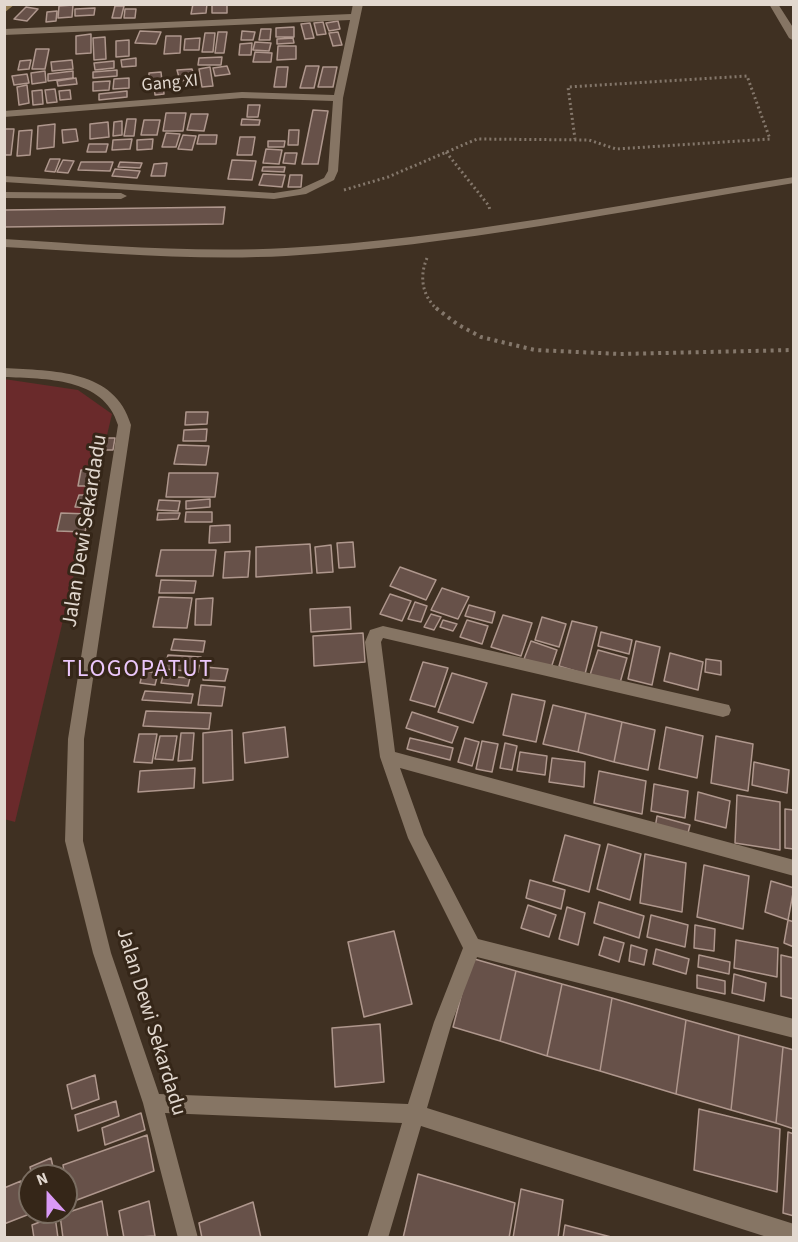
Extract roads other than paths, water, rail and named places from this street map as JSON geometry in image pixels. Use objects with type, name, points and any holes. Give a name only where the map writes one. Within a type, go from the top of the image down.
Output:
[{"type":"main road","points":[[4,10],[11,4]]},
{"type":"street","points":[[4,195],[274,196],[302,192],[329,180],[333,171],[338,98],[358,4]]},
{"type":"street","points":[[773,4],[794,38]]},
{"type":"street","points":[[4,32],[355,17]]},
{"type":"street","name":"Gang XI","points":[[4,114],[242,95],[338,98]]},
{"type":"street","points":[[4,179],[274,196]]},
{"type":"street","points":[[4,243],[152,252],[285,252],[438,237],[794,180]]},
{"type":"street","name":"Jalan Dewi Sekardadu","points":[[4,372],[60,376],[80,381],[110,396],[124,422],[123,445],[76,739],[74,841],[90,897],[102,953],[153,1103],[188,1238]]},
{"type":"street","points":[[377,1238],[443,1022],[472,947],[417,838],[388,757],[375,635],[383,632],[723,710]]},
{"type":"street","points":[[388,757],[794,868]]},
{"type":"street","points":[[472,947],[794,1029]]},
{"type":"street","points":[[153,1103],[415,1114],[794,1234]]},
{"type":"district","name":"TLOGOPATUT","points":[[138,671]]}]
